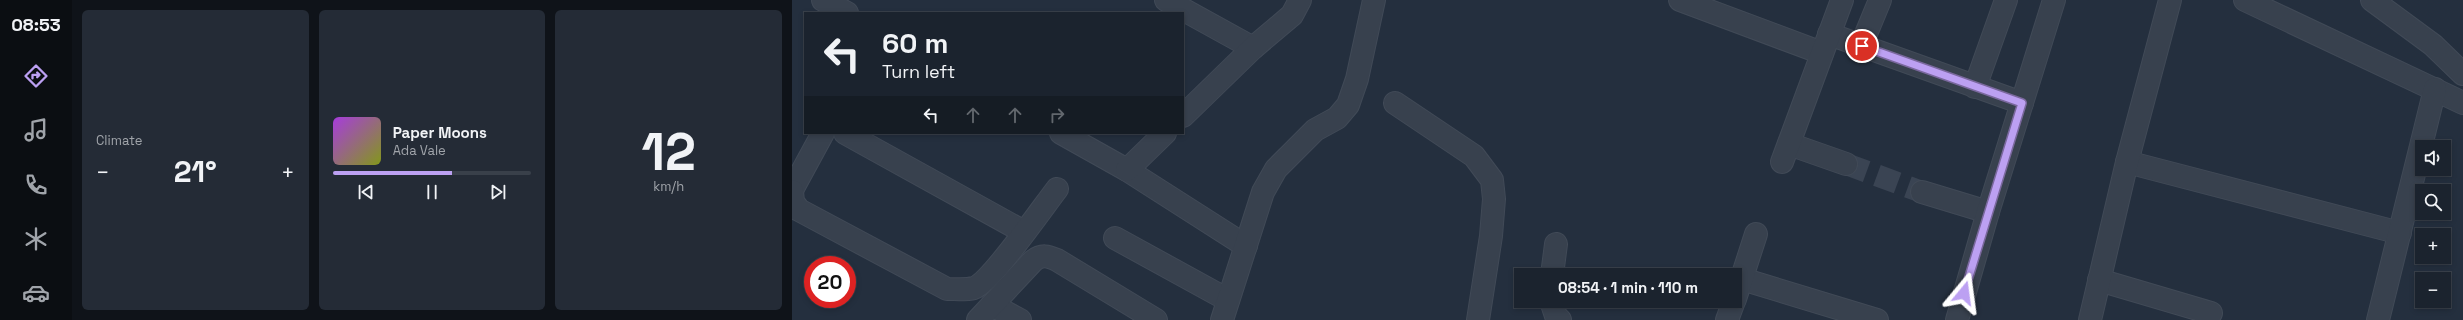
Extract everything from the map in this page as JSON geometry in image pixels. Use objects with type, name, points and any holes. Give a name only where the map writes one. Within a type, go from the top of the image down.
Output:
[{"type":"street","points":[[823,0],[845,12]]},
{"type":"street","points":[[1166,0],[1253,48]]},
{"type":"street","points":[[1184,115],[1253,48],[1292,15],[1300,0]]},
{"type":"street","points":[[1115,238],[1225,310],[1264,192],[1276,169],[1315,130],[1336,118],[1348,105],[1357,79],[1374,0]]},
{"type":"street","points":[[1680,0],[1825,44],[1862,46],[2022,103]]},
{"type":"street","points":[[1862,46],[1880,0]]},
{"type":"street","points":[[1975,86],[2006,0]]},
{"type":"street","points":[[1957,320],[1988,212],[2054,0]]},
{"type":"street","points":[[2090,320],[2127,162],[2170,0]]},
{"type":"street","points":[[2246,0],[2463,103]]},
{"type":"street","points":[[2372,0],[2433,44],[2463,74]]},
{"type":"street","points":[[1838,1],[1825,44],[1785,153],[1846,164]]},
{"type":"street","points":[[2378,320],[2435,89]]},
{"type":"street","points":[[1395,103],[1474,156],[1492,180],[1494,199],[1491,236],[1478,320]]},
{"type":"street","points":[[822,134],[792,191],[793,202],[800,210],[947,288],[975,287],[1000,264],[1056,189]]},
{"type":"street","points":[[847,134],[1024,232]]},
{"type":"street","points":[[1063,134],[1127,170],[1246,246]]},
{"type":"street","points":[[1127,170],[1164,134]]},
{"type":"street","points":[[2127,162],[2400,233]]},
{"type":"street","points":[[1922,192],[1988,212]]},
{"type":"street","points":[[1742,277],[1756,234]]},
{"type":"street","points":[[1553,268],[1556,244]]},
{"type":"street","points":[[985,312],[1033,261],[1039,257],[1047,256],[1057,260],[1156,320]]},
{"type":"street","points":[[2099,280],[2211,313]]},
{"type":"street","points":[[1742,294],[1877,320]]},
{"type":"street","points":[[1553,308],[1556,316],[1560,320]]},
{"type":"street","points":[[1728,320],[1732,308]]},
{"type":"street","points":[[985,312],[1020,320]]},
{"type":"tunnel","points":[[1846,164],[1922,192]]},
{"type":"route","points":[[1862,46],[2022,103],[1964,293]]}]
